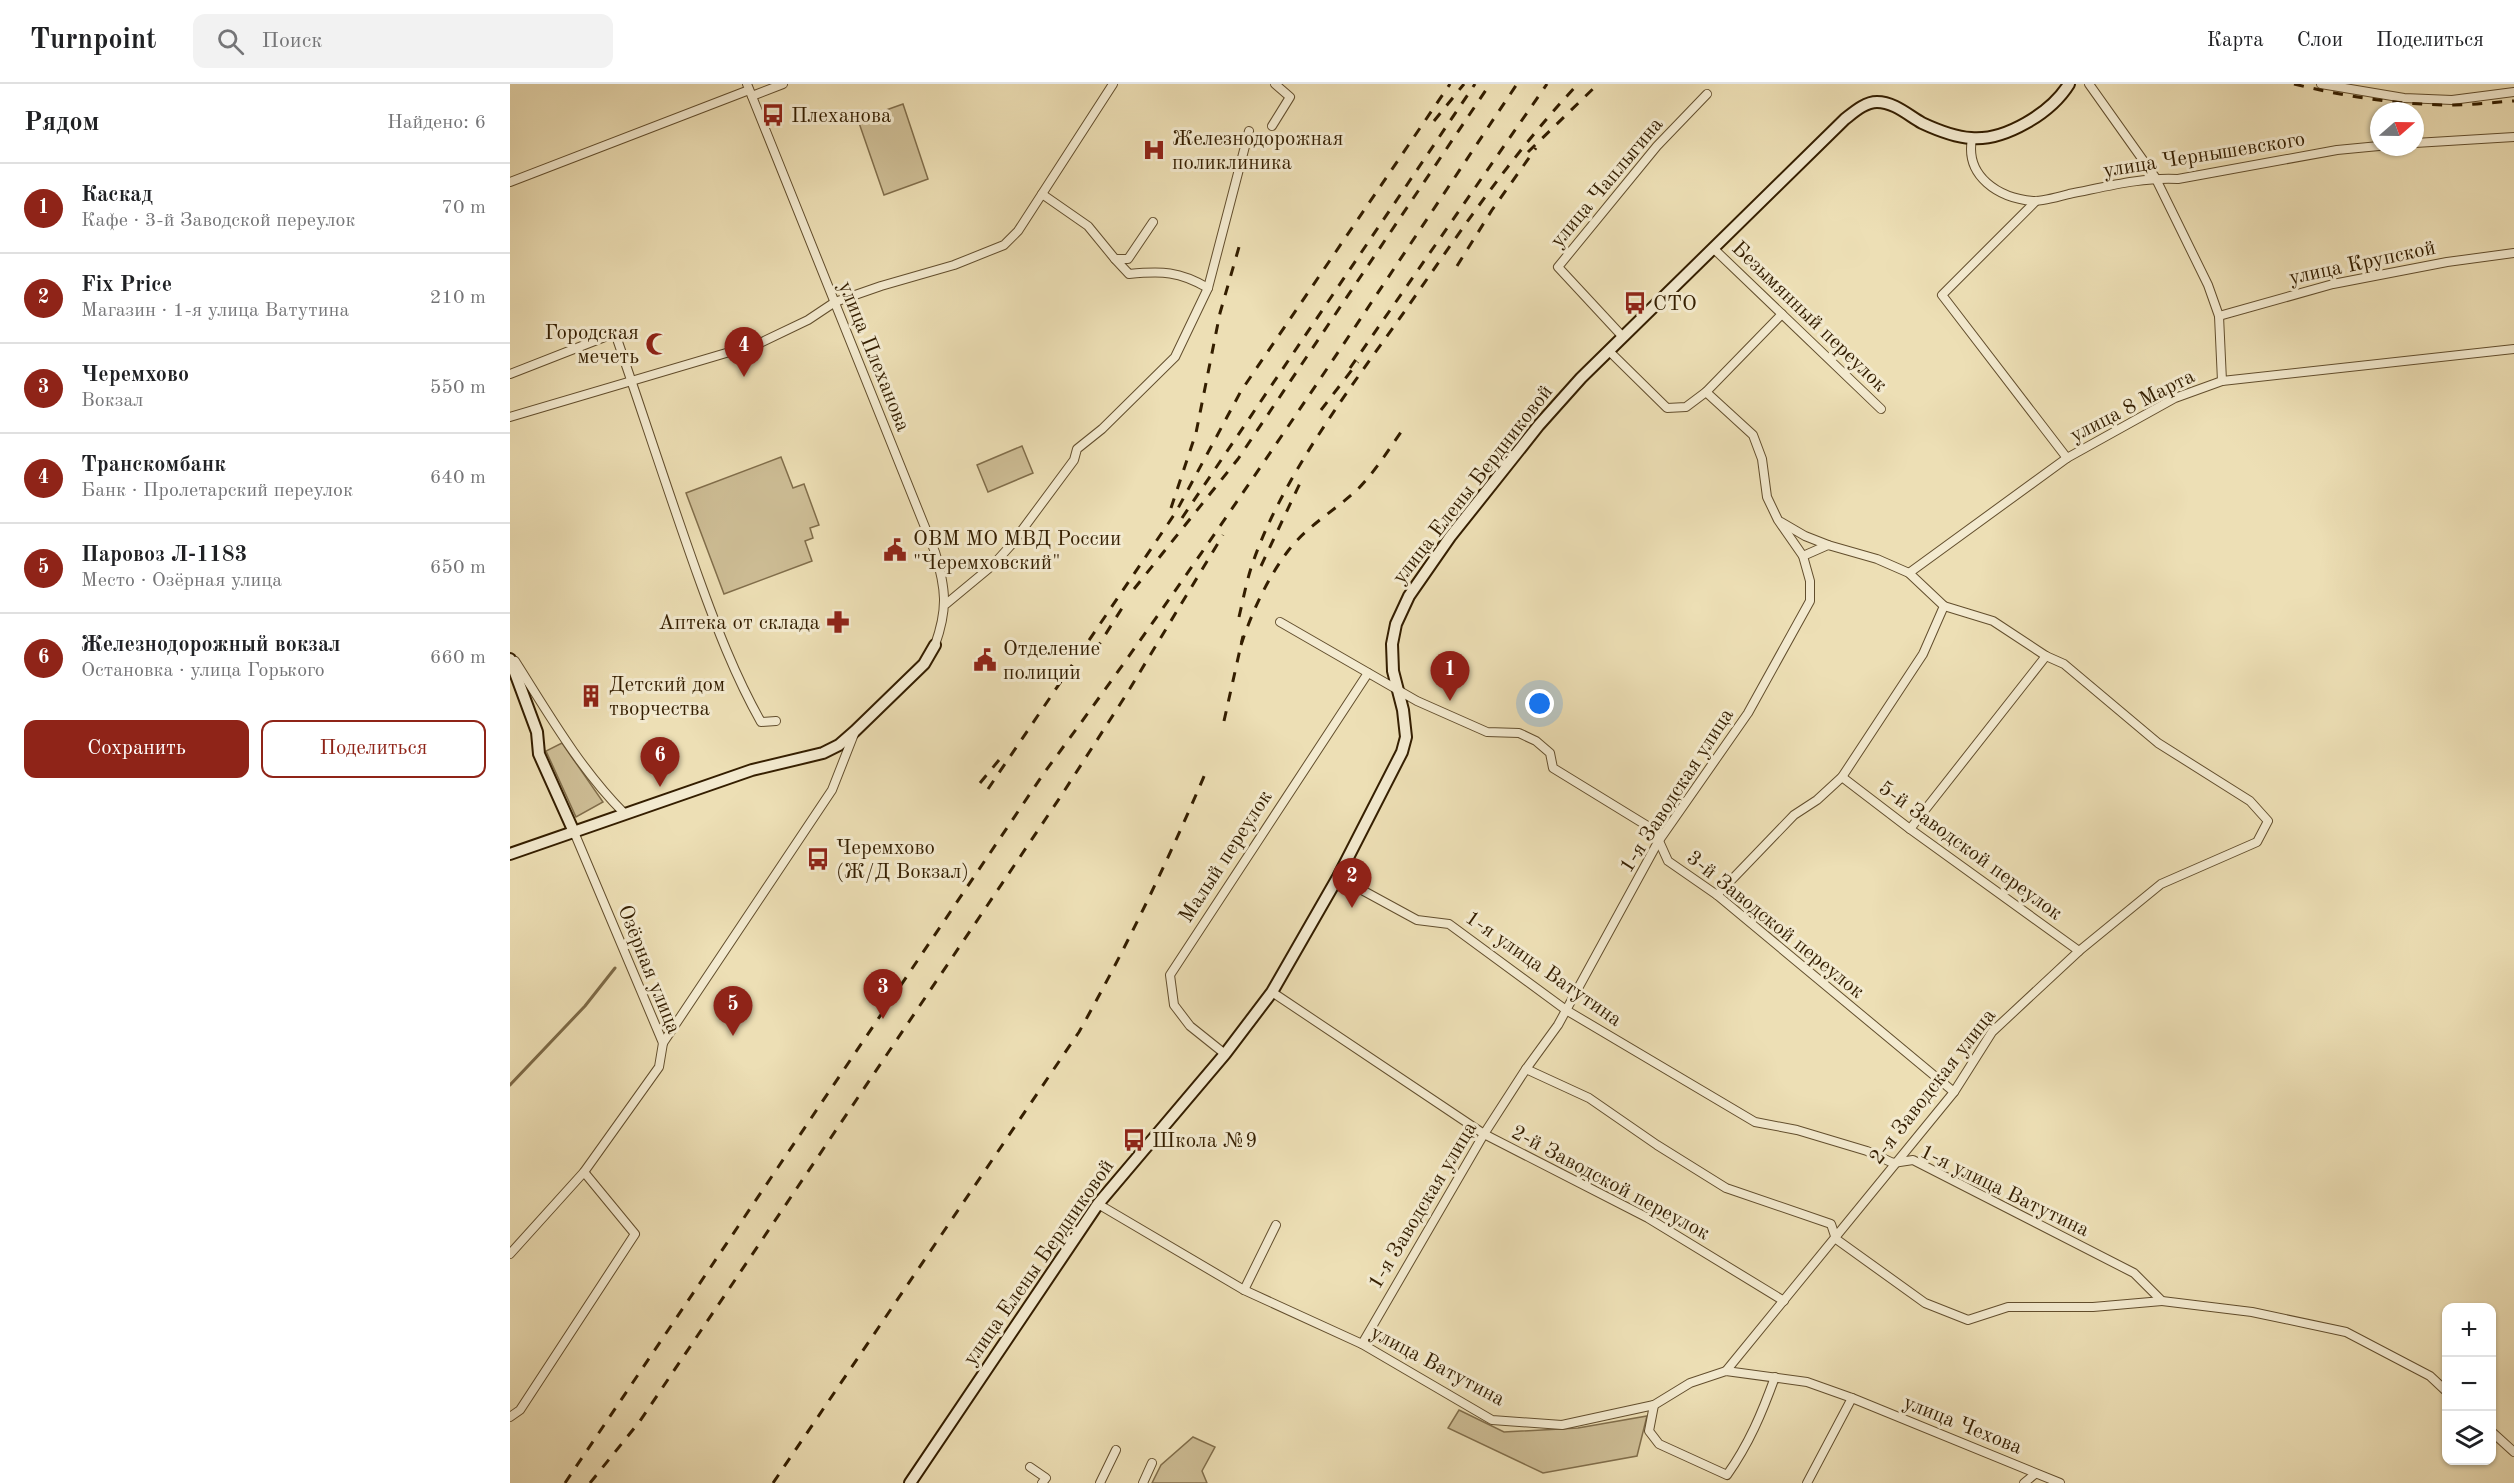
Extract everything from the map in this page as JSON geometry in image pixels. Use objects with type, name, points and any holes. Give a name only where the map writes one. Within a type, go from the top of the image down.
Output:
[{"type":"street","points":[[510,182],[749,90],[783,84]]},
{"type":"street","points":[[510,417],[760,343],[808,321],[835,302],[880,285],[954,265],[1004,245],[1017,231],[1113,84]]},
{"type":"street","points":[[1272,126],[1290,97],[1275,84]]},
{"type":"street","name":"улица Елены Бердниковой","points":[[910,1483],[1098,1204],[1225,1054],[1272,992],[1338,877],[1402,752],[1406,737],[1393,671],[1392,644],[1396,624],[1409,596],[1450,537],[1539,424],[1581,378],[1845,119],[1861,107],[1875,101],[1891,104],[1923,123],[1950,134],[1972,139],[1996,135],[2018,126],[2050,105],[2069,84]]},
{"type":"street","points":[[2089,84],[2155,177],[2208,285],[2219,316],[2222,381]]},
{"type":"street","points":[[2321,84],[2414,98],[2452,100],[2514,92]]},
{"type":"street","name":"улица Плеханова","points":[[749,90],[935,552],[944,584],[946,604],[943,624],[935,645]]},
{"type":"street","name":"улица Чаплыгина","points":[[1623,337],[1558,267],[1657,146],[1707,94]]},
{"type":"street","points":[[946,604],[993,565],[1011,545],[1074,460],[1077,449],[1102,429],[1175,357],[1208,288],[1249,131]]},
{"type":"street","points":[[2424,142],[2514,137]]},
{"type":"street","name":"улица Чернышевского","points":[[1972,139],[1969,154],[1980,178],[2012,197],[2036,201],[2155,177],[2178,179],[2337,150],[2370,147]]},
{"type":"street","points":[[1042,194],[1088,226],[1129,274],[1169,272],[1190,278],[1208,288]]},
{"type":"street","points":[[2036,201],[1942,295],[2067,458]]},
{"type":"street","points":[[1115,259],[1128,259],[1153,222]]},
{"type":"street","name":"Безымянный переулок","points":[[1714,249],[1881,409]]},
{"type":"street","name":"улица Крупской","points":[[2219,316],[2333,284],[2447,262],[2514,253]]},
{"type":"street","points":[[1609,351],[1667,408],[1686,407],[1706,392],[1782,314]]},
{"type":"street","points":[[510,375],[615,333],[682,533],[719,633],[748,699],[761,722],[777,721]]},
{"type":"street","name":"улица 8 Марта","points":[[1909,573],[2067,458],[2175,398],[2222,381],[2514,349]]},
{"type":"street","name":"1-я Заводская улица","points":[[1362,1344],[1484,1134],[1566,1010],[1658,842],[1748,713],[1810,601],[1810,581],[1803,556],[1778,520],[1767,497],[1762,459],[1753,435],[1706,392]]},
{"type":"street","points":[[1778,520],[1805,536],[1877,559],[1909,573],[1944,606],[1992,621],[2046,656],[1910,829]]},
{"type":"street","points":[[1803,556],[1828,545]]},
{"type":"street","points":[[1717,895],[1794,815],[1817,800],[1842,777],[1923,654],[1944,606]]},
{"type":"street","name":"3-й Заводской переулок","points":[[1280,622],[1398,690],[1487,732],[1519,733],[1536,741],[1550,753],[1553,768],[1654,830],[1668,861],[1717,895],[1954,1092]]},
{"type":"street","points":[[510,854],[752,770],[823,753],[839,745],[855,731],[924,664],[935,645]]},
{"type":"street","name":"2-я Заводская улица","points":[[1726,1371],[1836,1239],[1893,1163],[1954,1092],[1992,1032],[2079,951],[2161,884],[2257,842],[2268,821],[2250,801],[2158,743],[2064,664],[2046,656]]},
{"type":"street","points":[[510,657],[604,793],[624,813]]},
{"type":"street","points":[[510,657],[537,732],[539,754],[574,832]]},
{"type":"street","name":"Малый переулок","points":[[1225,1054],[1190,1026],[1174,1005],[1170,975],[1368,673]]},
{"type":"street","points":[[663,1043],[832,790],[855,731]]},
{"type":"street","name":"5-й Заводской переулок","points":[[1842,777],[2079,951]]},
{"type":"street","name":"Озёрная улица","points":[[510,1254],[584,1172],[658,1067],[663,1043],[574,832]]},
{"type":"street","name":"1-я улица Ватутина","points":[[1338,877],[1417,920],[1449,924],[1566,1010],[1755,1122],[1797,1130],[1867,1151],[1893,1163],[1913,1160],[2134,1273],[2162,1300]]},
{"type":"street","name":"2-й Заводской переулок","points":[[1272,992],[1484,1134],[1648,1218],[1784,1301]]},
{"type":"street","points":[[1526,1069],[1589,1098],[1657,1145],[1726,1188],[1831,1224],[1836,1239],[1925,1303],[1968,1320],[2008,1307],[2093,1307],[2162,1300],[2252,1312],[2346,1332],[2430,1376],[2442,1387]]},
{"type":"street","points":[[510,1417],[520,1410],[635,1234],[584,1172]]},
{"type":"street","name":"улица Ватутина","points":[[1098,1204],[1244,1290],[1362,1344],[1492,1420],[1562,1425],[1654,1405],[1690,1383],[1726,1371],[1807,1383],[1852,1398]]},
{"type":"street","points":[[1244,1290],[1276,1225]]},
{"type":"street","points":[[1654,1405],[1649,1431],[1659,1444],[1727,1475],[1743,1451],[1760,1418],[1775,1377]]},
{"type":"street","points":[[1808,1483],[1852,1398]]},
{"type":"street","name":"улица Чехова","points":[[1852,1398],[2060,1483]]},
{"type":"street","points":[[2496,1436],[2514,1452]]},
{"type":"street","points":[[1100,1483],[1116,1450]]},
{"type":"street","points":[[1143,1483],[1152,1463]]},
{"type":"street","points":[[1030,1467],[1046,1478],[1042,1483]]},
{"type":"street","points":[[2024,1483],[2035,1474]]},
{"type":"shaded area","points":[[903,104],[928,179],[884,195],[858,120]]},
{"type":"shaded area","points":[[1022,446],[1033,473],[988,492],[977,465]]},
{"type":"shaded area","points":[[781,457],[793,488],[804,484],[819,525],[810,528],[813,538],[805,541],[812,561],[724,594],[686,493]]},
{"type":"shaded area","points":[[562,743],[603,802],[576,817],[546,751]]},
{"type":"shaded area","points":[[1459,1410],[1504,1432],[1578,1428],[1647,1416],[1637,1456],[1543,1473],[1448,1428]]},
{"type":"shaded area","points":[[1193,1437],[1215,1447],[1202,1471],[1207,1483],[1152,1483],[1161,1465]]},
{"type":"waterway","points":[[510,1085],[585,1006],[615,968]]},
{"type":"railway","points":[[988,789],[1176,512],[1241,391],[1450,84]]},
{"type":"railway","points":[[1434,121],[1464,84]]},
{"type":"railway","points":[[1182,518],[1475,84]]},
{"type":"railway","points":[[1134,589],[1238,459],[1490,84]]},
{"type":"railway","points":[[565,1483],[1044,773],[1226,518],[1517,84]]},
{"type":"railway","points":[[1350,368],[1547,84]]},
{"type":"railway","points":[[1239,617],[1251,568],[1264,534],[1299,466],[1488,193],[1531,137],[1578,84]]},
{"type":"railway","points":[[1528,152],[1598,84]]},
{"type":"railway","points":[[2294,84],[2334,93],[2413,104],[2462,105],[2514,101]]},
{"type":"railway","points":[[1457,266],[1492,210],[1536,148]]},
{"type":"railway","points":[[1171,508],[1196,433],[1220,313],[1239,247]]},
{"type":"railway","points":[[1321,410],[1358,362]]},
{"type":"railway","points":[[1241,645],[1261,596],[1288,551],[1312,526],[1357,490],[1401,432]]},
{"type":"railway","points":[[1261,566],[1301,481]]},
{"type":"railway","points":[[590,1483],[640,1421],[1061,796],[1126,695],[1223,535]]},
{"type":"railway","points":[[1095,651],[1124,605]]},
{"type":"railway","points":[[1224,721],[1243,636]]},
{"type":"railway","points":[[980,783],[999,760]]},
{"type":"railway","points":[[773,1483],[1079,1032],[1145,905],[1205,774]]},
{"type":"place","name":"Плеханова","points":[[773,115]]},
{"type":"place","name":"Железнодорожная поликлиника","points":[[1154,150]]},
{"type":"place","name":"СТО","points":[[1635,303]]},
{"type":"place","name":"Городская мечеть","points":[[657,344]]},
{"type":"place","name":"Транскомбанк","points":[[744,377]]},
{"type":"place","name":"ОВМ МО МВД России \"Черемховский\"","points":[[895,550]]},
{"type":"place","name":"Аптека от склада","points":[[838,622]]},
{"type":"place","name":"Отделение полиции","points":[[985,660]]},
{"type":"place","name":"Детский дом творчества","points":[[591,696]]},
{"type":"place","name":"Каскад","points":[[1450,701]]},
{"type":"place","name":"Железнодорожный вокзал","points":[[660,787]]},
{"type":"place","name":"Черемхово (Ж/Д Вокзал)","points":[[818,859]]},
{"type":"place","name":"Fix Price","points":[[1352,908]]},
{"type":"place","name":"Черемхово","points":[[883,1019]]},
{"type":"place","name":"Паровоз Л-1183","points":[[733,1036]]},
{"type":"place","name":"Школа №9","points":[[1134,1140]]}]
